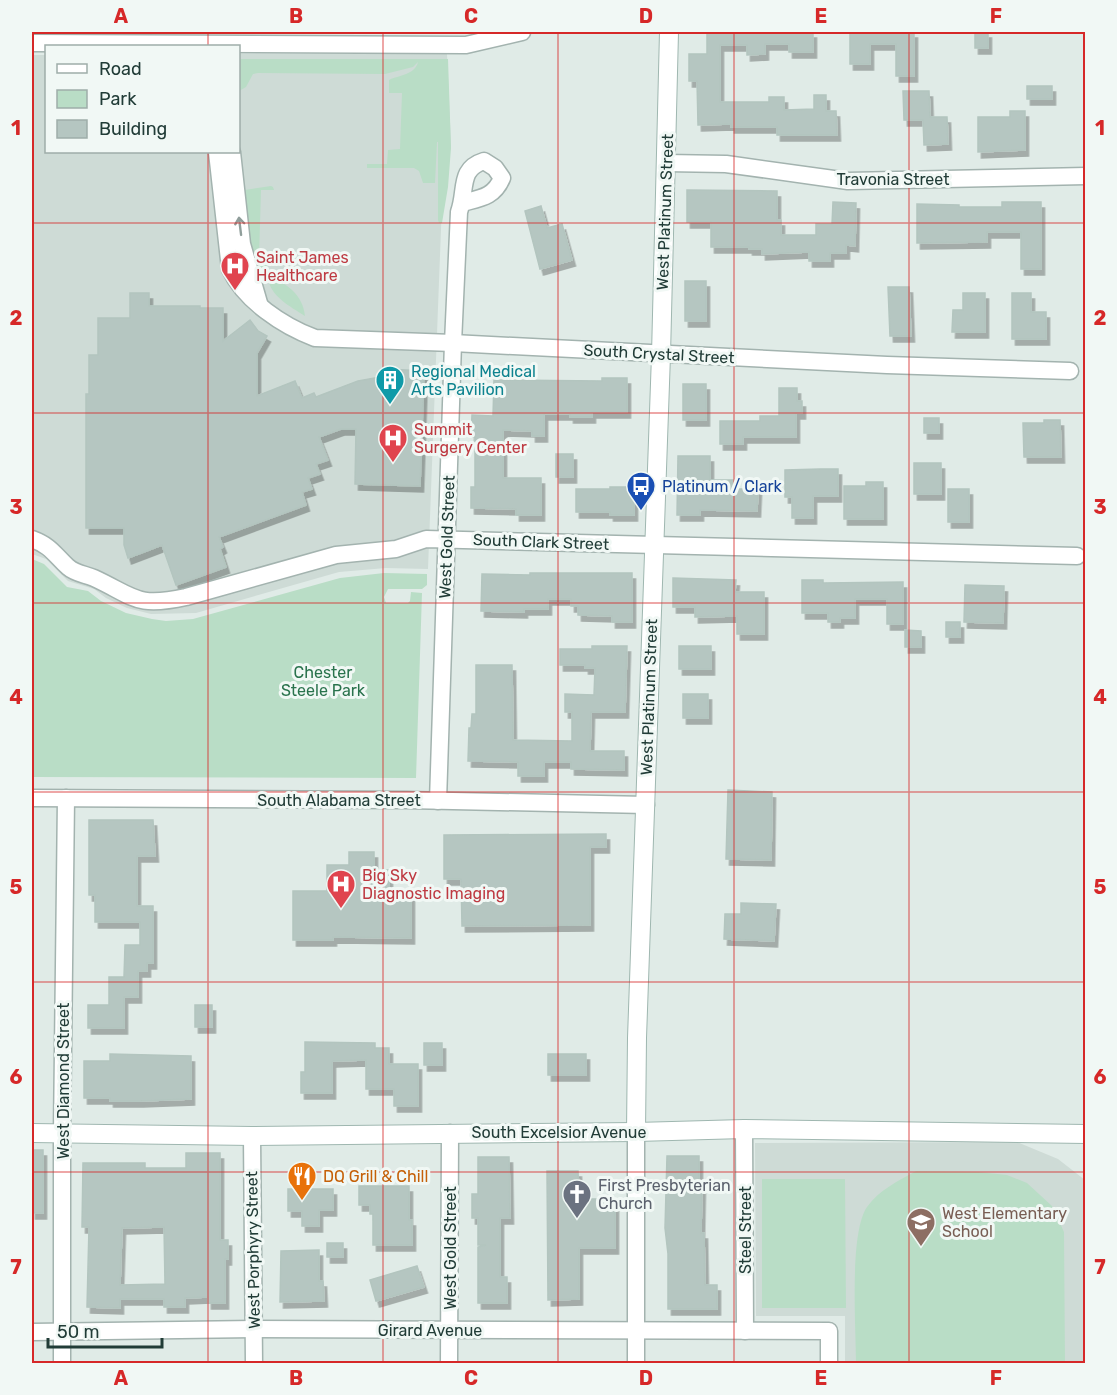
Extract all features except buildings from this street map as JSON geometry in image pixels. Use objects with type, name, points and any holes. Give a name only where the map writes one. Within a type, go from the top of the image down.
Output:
[{"type":"street","points":[[32,43],[466,38],[522,32]]},
{"type":"street","name":"West Platinum Street","points":[[636,1364],[637,1038],[661,355],[669,32]]},
{"type":"street","name":"South Crystal Street","points":[[217,153],[230,269],[242,288],[258,303],[301,333],[315,338],[661,355],[1070,371]]},
{"type":"street","points":[[232,153],[242,244],[258,303]]},
{"type":"street","name":"Travonia Street","points":[[666,163],[726,164],[848,181],[1086,176]]},
{"type":"street","name":"West Gold Street","points":[[438,801],[456,252],[459,212],[462,203]]},
{"type":"street","name":"South Clark Street","points":[[32,539],[51,548],[69,568],[142,602],[162,602],[186,597],[336,555],[396,549],[426,539],[1077,556]]},
{"type":"street","name":"South Alabama Street","points":[[32,798],[646,805]]},
{"type":"street","name":"West Diamond Street","points":[[62,1364],[66,798]]},
{"type":"street","name":"South Excelsior Avenue","points":[[32,1133],[252,1136],[744,1129],[1086,1134]]},
{"type":"street","name":"Steel Street","points":[[744,1129],[745,1331]]},
{"type":"street","name":"West Gold Street","points":[[449,1364],[450,1132]]},
{"type":"street","name":"West Porphyry Street","points":[[252,1136],[254,1364]]},
{"type":"street","name":"Girard Avenue","points":[[32,1332],[254,1329],[829,1331],[829,1364]]},
{"type":"shaded area","name":"Saint James Healthcare","points":[[240,54],[447,54],[451,145],[442,203],[428,569],[386,568],[339,572],[196,613],[151,614],[127,608],[106,598],[94,589],[68,581],[46,559],[32,554],[32,55],[45,55],[45,153],[240,153]]},
{"type":"shaded area","name":"West Elementary School","points":[[1017,1142],[1058,1159],[1085,1180],[1085,1363],[845,1363],[845,1316],[756,1316],[755,1143]]},
{"type":"green space","points":[[448,59],[451,148],[442,223],[438,220],[438,142],[435,183],[423,183],[419,171],[414,168],[367,168],[367,164],[387,164],[388,150],[400,149],[402,93],[389,93],[389,80],[414,70],[418,62],[413,67],[385,74],[258,73],[253,74],[246,87],[240,90],[240,60]]},
{"type":"green space","points":[[271,186],[274,190],[261,190],[259,259],[270,260],[272,264],[259,269],[250,240],[245,190]]},
{"type":"green space","points":[[268,276],[282,282],[293,291],[301,302],[305,316],[276,295]]},
{"type":"green space","name":"Chester Steele Park","points":[[32,559],[44,564],[67,587],[88,591],[101,601],[126,613],[166,621],[193,619],[340,578],[384,573],[427,574],[427,585],[422,589],[388,589],[384,597],[386,603],[408,603],[411,592],[422,593],[416,778],[32,777]]},
{"type":"green space","points":[[916,1171],[1007,1175],[1027,1183],[1052,1206],[1064,1232],[1065,1363],[856,1363],[856,1259],[861,1220],[867,1207],[877,1196],[889,1186]]},
{"type":"green space","points":[[762,1179],[845,1179],[846,1308],[762,1308]]},
{"type":"place","name":"Saint James Healthcare","points":[[235,292]]},
{"type":"place","name":"Regional Medical Arts Pavilion","points":[[390,406]]},
{"type":"place","name":"Summit Surgery Center","points":[[393,464]]},
{"type":"place","name":"Platinum / Clark","points":[[641,512]]},
{"type":"place","name":"Big Sky Diagnostic Imaging","points":[[341,910]]},
{"type":"place","name":"DQ Grill & Chill","points":[[302,1202]]},
{"type":"place","name":"First Presbyterian Church","points":[[577,1220]]},
{"type":"place","name":"West Elementary School","points":[[921,1248]]}]
